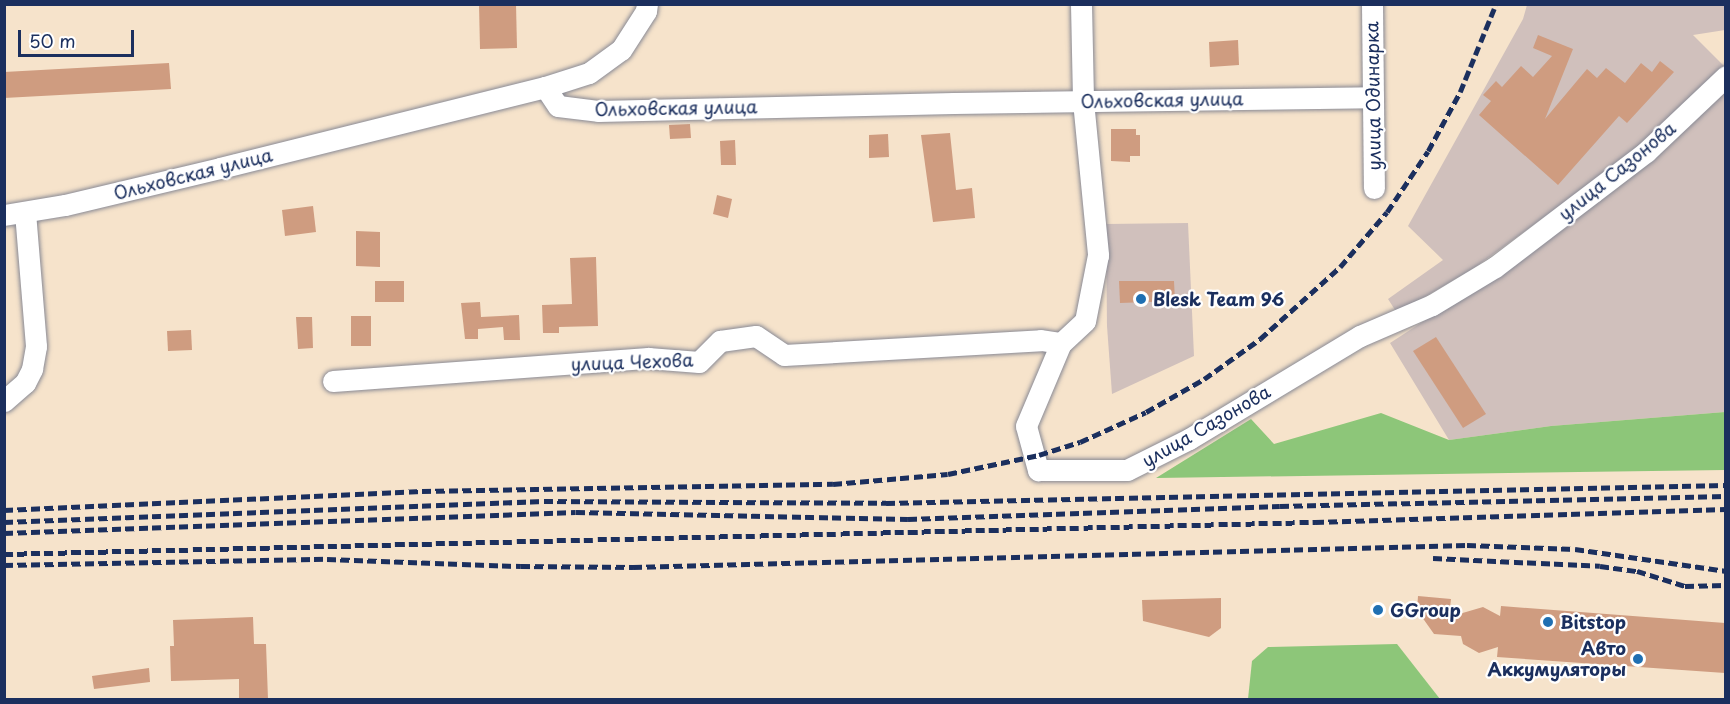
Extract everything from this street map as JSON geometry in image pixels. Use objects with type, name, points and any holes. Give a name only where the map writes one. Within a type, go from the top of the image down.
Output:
[{"type":"street","points":[[545,87],[589,73],[621,50],[646,11],[647,4]]},
{"type":"street","name":"улица Сазонова","points":[[1081,4],[1083,101],[1098,255],[1085,321],[1061,343],[1026,426],[1038,470],[1127,471],[1189,439],[1360,336],[1432,305],[1495,267],[1646,152],[1725,76]]},
{"type":"street","name":"улица Одинарка","points":[[1372,4],[1374,188]]},
{"type":"street","name":"Ольховская улица","points":[[15,214],[545,87],[558,106],[598,111],[1373,97]]},
{"type":"street","points":[[4,401],[25,383],[32,369],[36,346],[15,214]]},
{"type":"street","name":"улица Чехова","points":[[333,381],[648,358],[699,362],[720,341],[756,336],[784,355],[1041,340],[1061,343]]},
{"type":"shaded area","points":[[1527,5],[1725,5],[1725,30],[1693,35],[1725,67],[1624,159],[1474,268],[1397,313],[1388,299],[1443,260],[1408,226],[1523,19]]},
{"type":"shaded area","points":[[1725,88],[1725,412],[1551,426],[1449,440],[1390,343],[1535,249]]},
{"type":"shaded area","points":[[1188,223],[1194,356],[1112,394],[1107,326],[1106,224]]},
{"type":"green space","points":[[1725,412],[1725,470],[1156,478],[1251,419],[1274,444],[1381,413],[1449,440],[1551,426]]},
{"type":"green space","points":[[1397,644],[1440,699],[1248,699],[1252,661],[1268,647]]},
{"type":"building","points":[[479,4],[516,4],[517,48],[480,49]]},
{"type":"building","points":[[1538,35],[1573,49],[1545,119],[1587,69],[1597,78],[1606,68],[1625,83],[1641,63],[1652,72],[1660,61],[1674,72],[1627,123],[1619,116],[1558,185],[1479,115],[1491,101],[1483,95],[1496,81],[1502,87],[1521,66],[1533,77],[1552,56],[1533,48]]},
{"type":"building","points":[[1238,40],[1239,65],[1210,67],[1209,42]]},
{"type":"building","points":[[169,63],[171,89],[4,98],[4,72]]},
{"type":"building","points":[[690,124],[691,138],[670,139],[669,125]]},
{"type":"building","points":[[1111,129],[1136,129],[1136,135],[1140,135],[1140,156],[1130,156],[1130,162],[1111,161]]},
{"type":"building","points":[[950,133],[956,190],[972,188],[975,218],[933,222],[921,135]]},
{"type":"building","points":[[888,134],[889,157],[869,158],[869,135]]},
{"type":"building","points":[[735,140],[736,165],[721,165],[720,141]]},
{"type":"building","points":[[717,195],[732,199],[728,218],[713,214]]},
{"type":"building","points":[[313,206],[316,232],[285,236],[282,210]]},
{"type":"building","points":[[356,231],[380,232],[380,267],[356,266]]},
{"type":"building","points":[[596,257],[598,326],[559,327],[559,333],[543,333],[542,305],[572,304],[570,258]]},
{"type":"building","points":[[375,281],[404,281],[404,302],[375,302]]},
{"type":"building","points":[[1119,281],[1174,281],[1175,301],[1120,303]]},
{"type":"building","points":[[480,302],[481,317],[519,315],[520,340],[504,340],[503,327],[478,329],[478,339],[465,339],[461,303]]},
{"type":"building","points":[[351,316],[371,316],[371,346],[351,346]]},
{"type":"building","points":[[296,317],[312,317],[313,348],[298,349]]},
{"type":"building","points":[[191,330],[192,350],[168,351],[167,331]]},
{"type":"building","points":[[1436,337],[1486,414],[1463,428],[1413,351]]},
{"type":"building","points":[[1418,596],[1451,599],[1449,617],[1483,607],[1500,616],[1501,606],[1725,623],[1725,673],[1497,657],[1498,647],[1479,653],[1463,644],[1461,636],[1434,634],[1417,610]]},
{"type":"building","points":[[1221,598],[1221,628],[1209,637],[1143,621],[1142,600]]},
{"type":"building","points":[[253,617],[254,644],[266,644],[268,699],[239,699],[239,679],[171,681],[170,646],[174,646],[173,620]]},
{"type":"building","points":[[149,668],[150,682],[94,689],[92,676]]},
{"type":"railway","points":[[4,510],[422,491],[833,484],[948,474],[1039,455],[1080,442],[1146,412],[1204,379],[1260,339],[1340,267],[1387,212],[1428,151],[1460,92],[1496,4]]},
{"type":"railway","points":[[4,522],[544,501],[886,503],[1726,485]]},
{"type":"railway","points":[[4,533],[576,512],[908,519],[1280,506],[1726,496]]},
{"type":"railway","points":[[4,554],[1315,522],[1726,509]]},
{"type":"railway","points":[[4,565],[327,559],[521,566],[633,567],[1467,545],[1575,549],[1726,571]]},
{"type":"railway","points":[[1433,558],[1600,566],[1637,571],[1685,586],[1726,585]]},
{"type":"place","name":"Blesk Team 96","points":[[1141,299]]},
{"type":"place","name":"GGroup","points":[[1378,610]]},
{"type":"place","name":"Bitstop","points":[[1548,622]]},
{"type":"place","name":"Авто Аккумуляторы","points":[[1638,659]]}]
